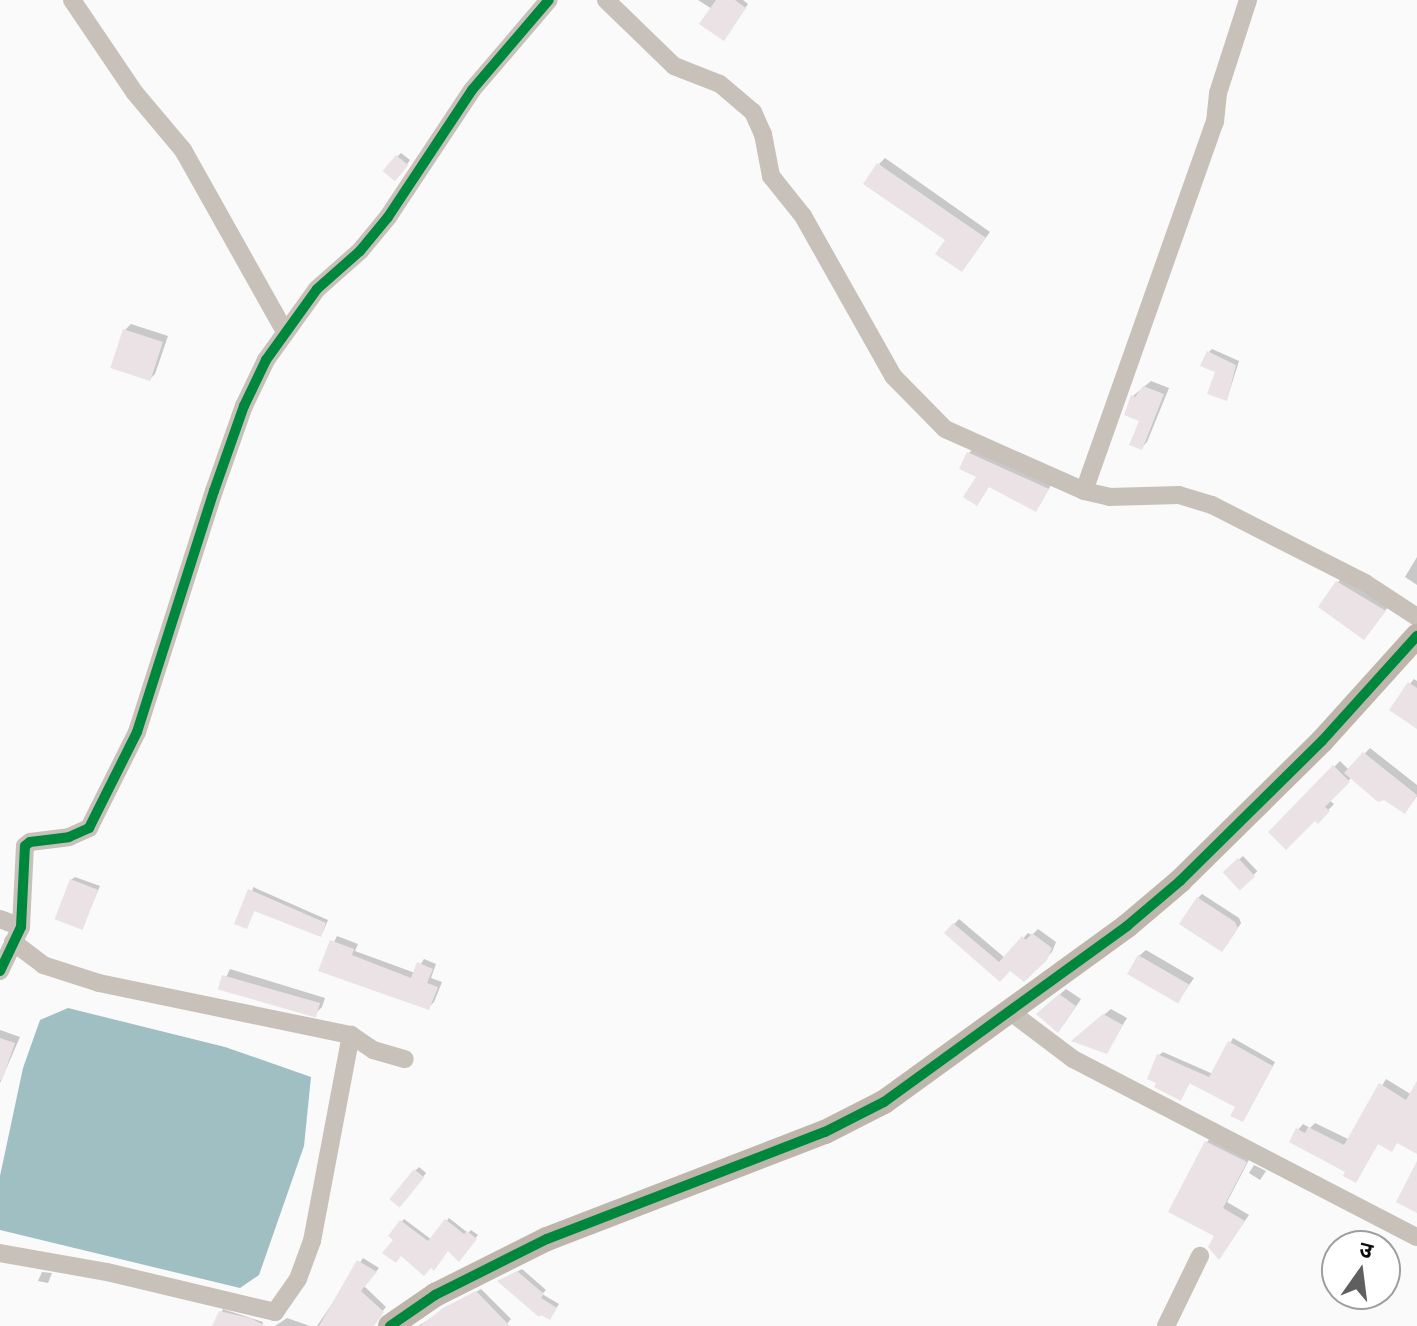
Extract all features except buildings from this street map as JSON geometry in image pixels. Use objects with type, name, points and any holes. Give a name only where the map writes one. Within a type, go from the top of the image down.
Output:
[{"type":"street","points":[[72,0],[135,93],[183,150],[284,330]]},
{"type":"street","points":[[0,971],[17,935],[25,846],[30,842],[82,833],[95,820],[146,706],[244,406],[284,330],[317,289],[360,251],[388,217],[472,90],[549,0]]},
{"type":"street","points":[[606,0],[674,66],[720,84],[753,112],[763,134],[771,176],[803,216],[893,376],[929,414],[964,439],[1084,491],[1109,497],[1194,498],[1262,528],[1365,583],[1417,617]]},
{"type":"street","points":[[1084,491],[1215,122],[1218,93],[1248,0]]},
{"type":"street","points":[[390,1326],[435,1295],[547,1239],[825,1132],[867,1112],[918,1079],[1008,1010],[1127,926],[1180,881],[1322,741],[1417,636]]},
{"type":"street","points":[[0,919],[43,965],[99,983],[351,1035],[373,1050],[405,1059]]},
{"type":"street","points":[[1008,1010],[1073,1059],[1417,1237]]},
{"type":"street","points":[[0,1253],[77,1266],[275,1312],[298,1279],[312,1241],[351,1035]]},
{"type":"street","points":[[1166,1326],[1200,1256]]},
{"type":"water","points":[[68,1008],[225,1047],[311,1077],[304,1146],[259,1275],[240,1288],[0,1230],[0,1176],[23,1068],[40,1020]]},
{"type":"cycle path","points":[[0,971],[21,927],[25,846],[30,842],[69,837],[89,828],[137,732],[214,491],[244,406],[266,360],[317,289],[360,251],[388,217],[472,90],[549,0]]},
{"type":"cycle path","points":[[390,1326],[435,1295],[547,1239],[825,1132],[884,1102],[1127,926],[1180,881],[1322,741],[1417,636]]}]
